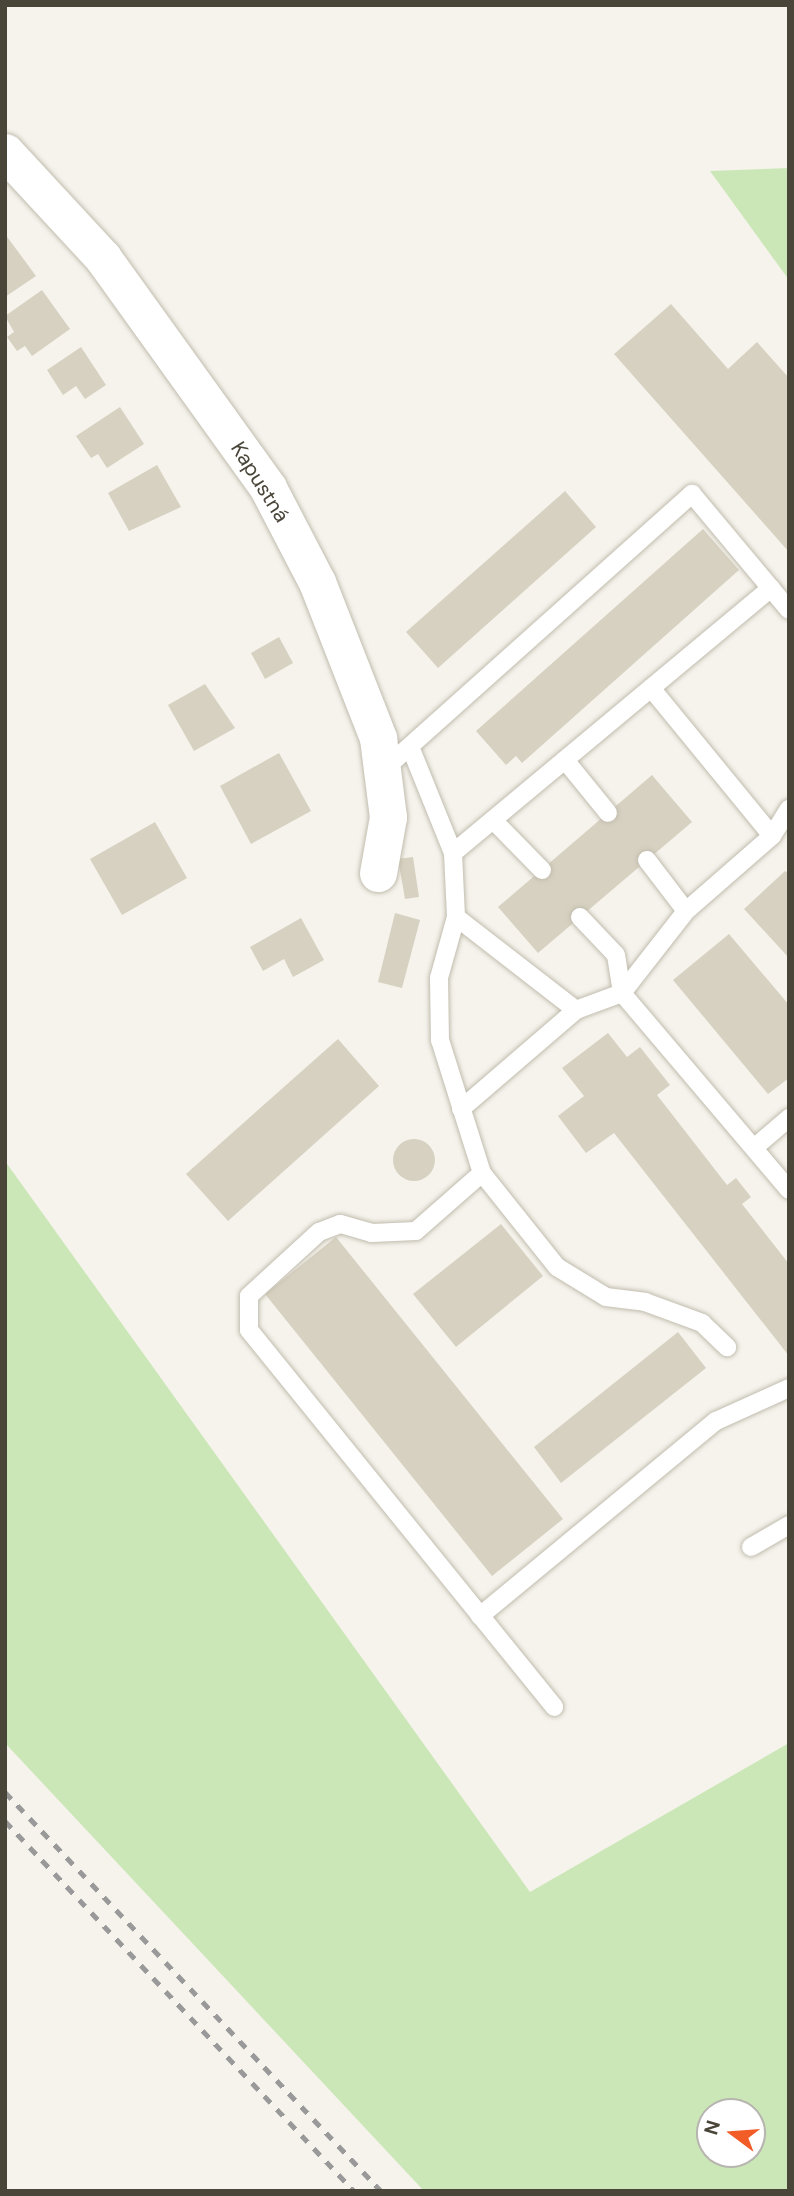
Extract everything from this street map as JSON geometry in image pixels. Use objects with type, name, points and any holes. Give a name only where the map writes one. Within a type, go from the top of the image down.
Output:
[{"type":"street","name":"Kapustná","points":[[5,152],[103,258],[268,488],[317,582],[377,738],[388,817],[378,873]]},
{"type":"lane","points":[[382,771],[411,749],[692,494],[789,610]]},
{"type":"lane","points":[[453,853],[771,588]]},
{"type":"lane","points":[[650,688],[772,836]]},
{"type":"lane","points":[[411,749],[453,853],[456,917],[439,978],[440,1040],[482,1173],[557,1267],[606,1297],[645,1302],[702,1323],[727,1347]]},
{"type":"lane","points":[[565,760],[608,813]]},
{"type":"lane","points":[[461,1109],[576,1010],[622,993],[686,911],[772,836],[789,809]]},
{"type":"lane","points":[[493,820],[542,870]]},
{"type":"lane","points":[[647,860],[686,911]]},
{"type":"lane","points":[[456,917],[576,1010]]},
{"type":"lane","points":[[580,917],[616,955],[622,993],[789,1190]]},
{"type":"lane","points":[[755,1147],[789,1118]]},
{"type":"lane","points":[[482,1173],[416,1231],[372,1233],[340,1224],[319,1232],[249,1296],[250,1330],[554,1707]]},
{"type":"lane","points":[[480,1616],[716,1421],[789,1388]]},
{"type":"lane","points":[[751,1547],[789,1525]]},
{"type":"green space","points":[[789,168],[789,280],[710,171]]},
{"type":"green space","points":[[5,1161],[530,1892],[789,1743],[789,2191],[424,2191],[5,1743]]},
{"type":"building","points":[[5,234],[36,276],[5,297]]},
{"type":"building","points":[[42,290],[70,329],[32,356],[25,346],[17,351],[7,337],[14,332],[5,316]]},
{"type":"building","points":[[671,304],[728,369],[757,342],[789,378],[789,552],[614,354]]},
{"type":"building","points":[[81,347],[106,385],[85,399],[76,386],[63,395],[47,370]]},
{"type":"building","points":[[120,407],[144,444],[107,468],[98,454],[91,458],[76,436]]},
{"type":"building","points":[[157,465],[181,507],[129,531],[108,493]]},
{"type":"building","points":[[565,491],[596,527],[438,668],[406,632]]},
{"type":"building","points":[[703,529],[739,570],[522,763],[516,756],[506,765],[476,731]]},
{"type":"building","points":[[279,637],[293,663],[265,679],[251,653]]},
{"type":"building","points":[[205,684],[235,728],[194,751],[168,705]]},
{"type":"building","points":[[279,753],[311,811],[251,844],[220,786]]},
{"type":"building","points":[[652,775],[692,822],[538,953],[498,907]]},
{"type":"building","points":[[155,822],[187,878],[122,915],[90,859]]},
{"type":"building","points":[[413,857],[419,897],[405,899],[398,859]]},
{"type":"building","points":[[785,871],[789,874],[789,958],[744,909]]},
{"type":"building","points":[[395,913],[420,920],[402,988],[378,982]]},
{"type":"building","points":[[301,918],[324,960],[293,977],[284,959],[263,971],[250,947]]},
{"type":"building","points":[[729,934],[789,1005],[789,1078],[768,1094],[673,980]]},
{"type":"building","points":[[608,1033],[627,1057],[640,1047],[670,1085],[657,1095],[727,1185],[736,1178],[751,1197],[742,1204],[789,1264],[789,1356],[614,1133],[586,1153],[558,1116],[584,1096],[562,1068]]},
{"type":"building","points":[[338,1039],[379,1086],[228,1221],[186,1174]]},
{"type":"building","points":[[414,1139],[429,1145],[435,1160],[429,1175],[414,1181],[399,1175],[393,1160],[399,1145]]},
{"type":"building","points":[[501,1224],[543,1276],[456,1347],[413,1294]]},
{"type":"building","points":[[336,1237],[563,1519],[492,1576],[265,1294]]},
{"type":"building","points":[[678,1332],[706,1368],[561,1483],[534,1447]]},
{"type":"railway","points":[[5,1792],[381,2191]]},
{"type":"railway","points":[[5,1821],[354,2191]]}]
